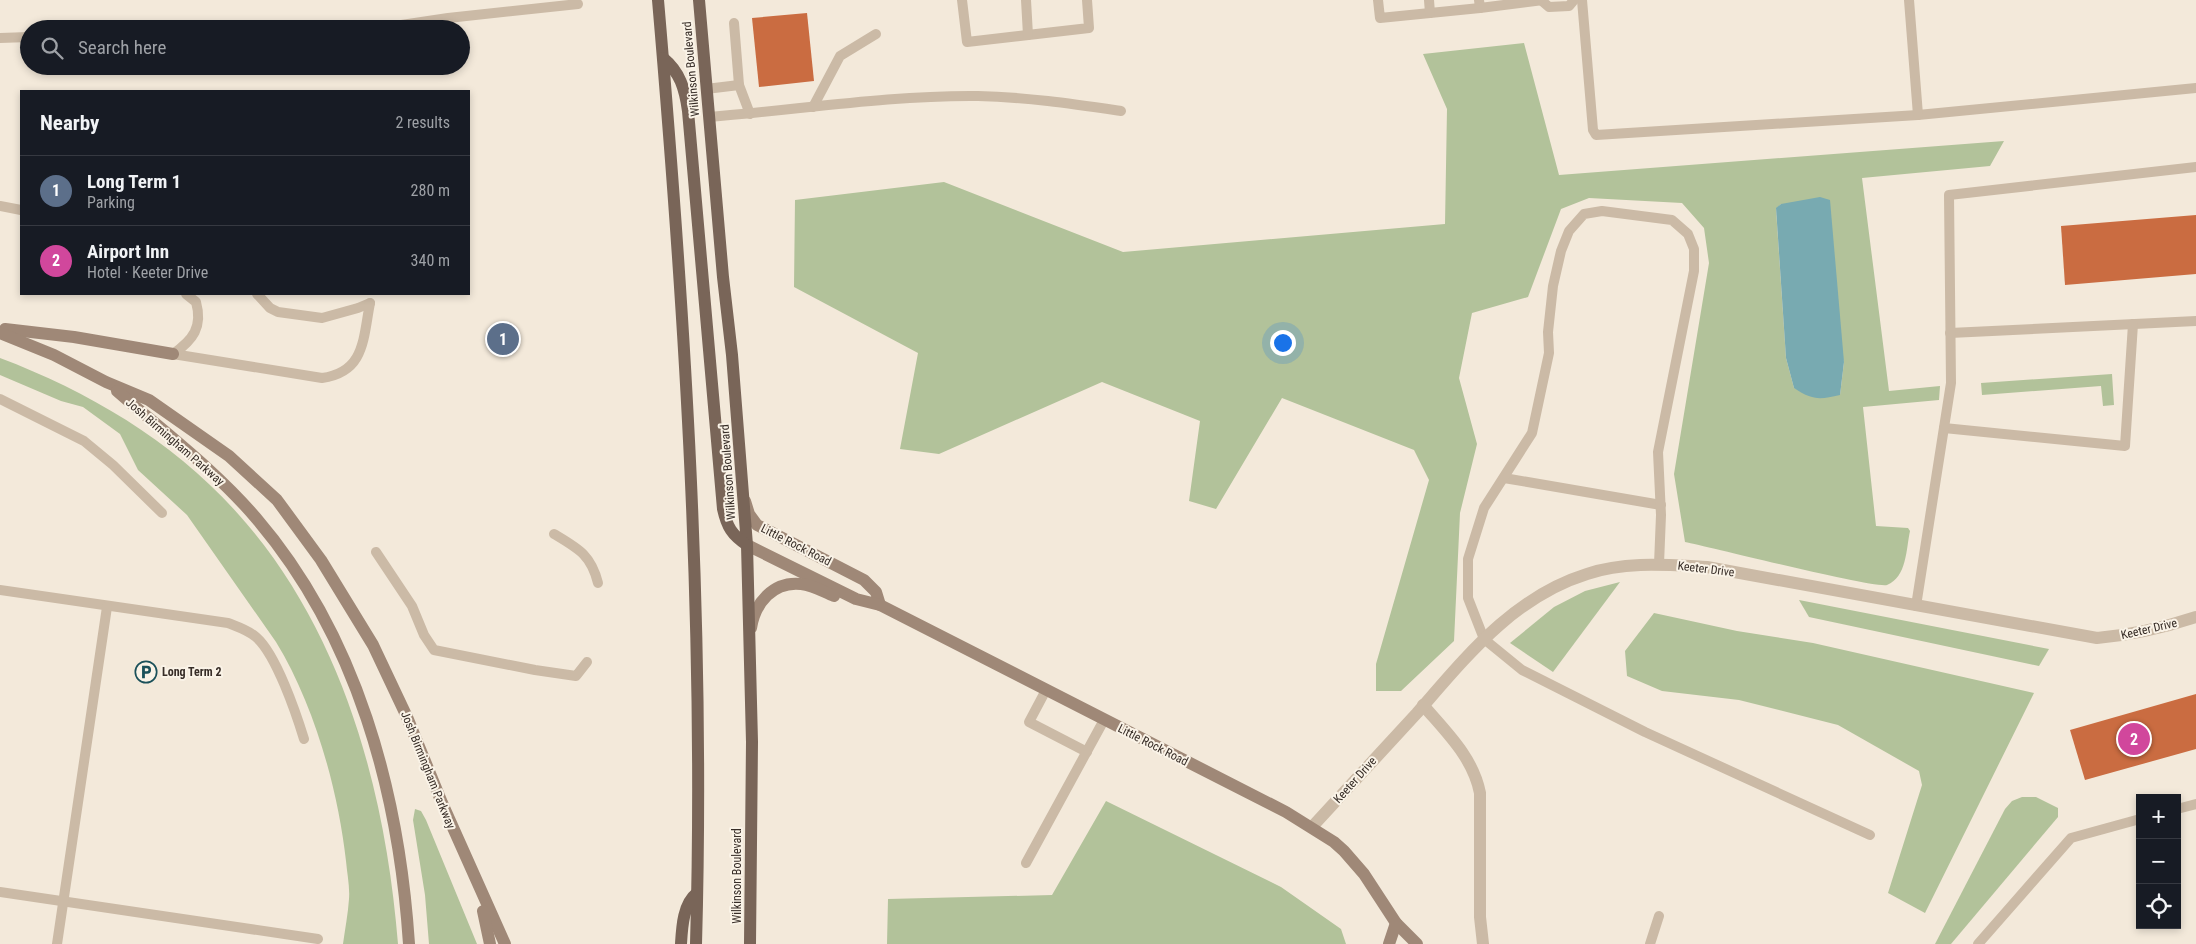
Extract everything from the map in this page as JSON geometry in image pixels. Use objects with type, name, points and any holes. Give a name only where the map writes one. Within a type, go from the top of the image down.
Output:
[{"type":"main road","points":[[658,0],[682,286],[690,422],[697,627],[698,892],[696,944]]},
{"type":"main road","name":"Wilkinson Boulevard","points":[[699,0],[747,545],[752,742],[750,944]]},
{"type":"main road","points":[[663,58],[677,72],[682,82],[688,110],[723,510],[728,528],[736,538],[747,545]]},
{"type":"main road","points":[[0,329],[74,337],[173,354]]},
{"type":"main road","name":"Josh Birmingham Parkway","points":[[0,333],[54,355],[106,382],[149,400],[229,456],[277,500],[321,560],[373,645],[407,717],[479,889]]},
{"type":"main road","name":"Josh Birmingham Parkway","points":[[106,382],[209,468],[256,518],[297,572],[331,630],[357,691],[378,754],[392,809],[405,885],[409,944]]},
{"type":"main road","name":"Little Rock Road","points":[[744,496],[749,514],[757,525],[864,580],[876,592],[880,605]]},
{"type":"main road","name":"Little Rock Road","points":[[747,545],[863,602],[880,605],[1312,827],[1334,842],[1353,860],[1396,923],[1417,944]]},
{"type":"main road","points":[[750,636],[754,615],[760,603],[772,591],[785,585],[801,584],[840,598],[854,597]]},
{"type":"main road","points":[[479,889],[490,944]]},
{"type":"main road","points":[[479,889],[505,944]]},
{"type":"main road","points":[[681,944],[685,915],[693,896],[698,892]]},
{"type":"main road","points":[[1389,944],[1396,923]]},
{"type":"street","name":"Keeter Drive","points":[[1312,827],[1484,639],[1502,622],[1526,603],[1559,584],[1588,573],[1649,564],[1707,567],[2097,638],[2129,636],[2168,627],[2196,617]]},
{"type":"street","points":[[1423,706],[1464,754],[1478,778],[1480,793],[1480,917],[1483,944]]},
{"type":"lane","points":[[962,0],[967,42],[1089,28],[1086,0]]},
{"type":"lane","points":[[1026,0],[1028,34]]},
{"type":"lane","points":[[1378,0],[1380,18],[1430,13],[1480,4],[1543,1],[1550,7],[1569,6],[1574,0]]},
{"type":"lane","points":[[1429,0],[1430,13]]},
{"type":"lane","points":[[1582,0],[1593,130],[1596,135],[1918,115],[2196,88]]},
{"type":"lane","points":[[1910,0],[1918,115]]},
{"type":"lane","points":[[435,20],[578,4]]},
{"type":"lane","points":[[734,23],[739,85],[750,114]]},
{"type":"lane","points":[[813,107],[840,56],[876,34]]},
{"type":"lane","points":[[0,38],[20,37]]},
{"type":"lane","points":[[706,89],[739,85]]},
{"type":"lane","points":[[709,117],[919,98],[977,96],[1048,100],[1121,111]]},
{"type":"lane","points":[[1916,606],[1951,383],[1949,194],[2196,167]]},
{"type":"lane","points":[[0,206],[20,210]]},
{"type":"lane","points":[[1659,564],[1661,505],[1658,452],[1694,270],[1694,250],[1688,234],[1672,220],[1602,211],[1584,214],[1570,231],[1562,251],[1553,286],[1548,332],[1549,353],[1532,433],[1484,508],[1468,559],[1468,598],[1484,639],[1522,670],[1645,732],[1870,835]]},
{"type":"lane","points":[[173,354],[191,340],[197,324],[198,310],[196,302],[187,295]]},
{"type":"lane","points":[[173,354],[322,378],[344,372],[354,363],[362,343],[370,303],[322,318],[278,312],[270,308],[258,295]]},
{"type":"lane","points":[[1950,333],[2196,321]]},
{"type":"lane","points":[[1944,428],[2125,446],[2133,324]]},
{"type":"lane","points":[[0,399],[84,441],[113,465],[162,513]]},
{"type":"lane","points":[[1504,478],[1661,505]]},
{"type":"lane","points":[[554,534],[577,548],[594,565],[598,584]]},
{"type":"lane","points":[[376,552],[412,606],[424,635],[434,650],[576,676],[587,662]]},
{"type":"lane","points":[[0,590],[228,623],[242,628],[257,638],[274,662],[304,739]]},
{"type":"lane","points":[[57,944],[108,607]]},
{"type":"lane","points":[[1046,690],[1029,722],[1087,752]]},
{"type":"lane","points":[[1026,863],[1104,720]]},
{"type":"lane","points":[[2181,808],[2196,804]]},
{"type":"lane","points":[[1978,944],[2071,838],[2136,820]]},
{"type":"lane","points":[[0,892],[318,939]]},
{"type":"lane","points":[[1650,944],[1659,916]]},
{"type":"green space","points":[[1524,43],[1559,175],[2004,141],[1990,166],[1862,178],[1889,391],[1940,386],[1939,400],[1863,407],[1876,526],[1908,528],[1910,531],[1902,569],[1894,581],[1887,585],[1876,585],[1854,581],[1685,542],[1674,474],[1709,263],[1704,228],[1682,203],[1589,198],[1561,209],[1528,297],[1472,313],[1459,378],[1477,444],[1460,513],[1454,641],[1401,691],[1376,691],[1376,664],[1429,480],[1414,450],[1282,398],[1216,509],[1189,501],[1200,421],[1102,382],[939,454],[900,449],[918,353],[794,287],[795,200],[944,182],[1123,252],[1445,224],[1447,109],[1423,54]],"holes":[[[1781,204],[1844,362],[1840,395],[1794,388],[1786,358],[1776,209]]]},
{"type":"green space","points":[[0,358],[35,372],[102,405],[164,446],[221,495],[246,523],[280,568],[310,617],[334,668],[355,721],[371,776],[383,832],[398,944],[343,944],[349,890],[337,805],[313,720],[290,666],[276,642],[187,515],[138,470],[120,434],[83,407],[61,401],[0,375]]},
{"type":"green space","points":[[2112,374],[2114,405],[2103,406],[2101,386],[1982,395],[1981,383]]},
{"type":"green space","points":[[1620,582],[1553,672],[1510,643],[1554,607],[1585,591]]},
{"type":"green space","points":[[1799,600],[2049,649],[2039,666],[1809,617]]},
{"type":"green space","points":[[1654,613],[1737,631],[1813,643],[2034,693],[1925,913],[1888,893],[1922,785],[1919,771],[1838,725],[1739,700],[1662,691],[1627,676],[1625,651]]},
{"type":"green space","points":[[2022,797],[2036,797],[2058,808],[2058,817],[1951,944],[1935,944],[2005,809],[2012,801]]},
{"type":"green space","points":[[1106,801],[1281,887],[1341,929],[1346,944],[887,944],[888,899],[1052,895]]},
{"type":"green space","points":[[415,809],[421,811],[426,820],[477,944],[429,944],[425,895],[413,820]]},
{"type":"water","points":[[1820,197],[1830,200],[1844,362],[1840,395],[1826,398],[1811,397],[1794,388],[1786,358],[1776,208],[1781,204]]},
{"type":"building","points":[[807,13],[814,81],[759,87],[752,18]]},
{"type":"building","points":[[2196,215],[2196,274],[2065,285],[2061,226]]},
{"type":"building","points":[[2196,694],[2196,749],[2085,780],[2070,730]]},
{"type":"place","name":"Long Term 1","points":[[503,339]]},
{"type":"place","name":"Long Term 2","points":[[146,672]]},
{"type":"place","name":"Airport Inn","points":[[2134,739]]}]
